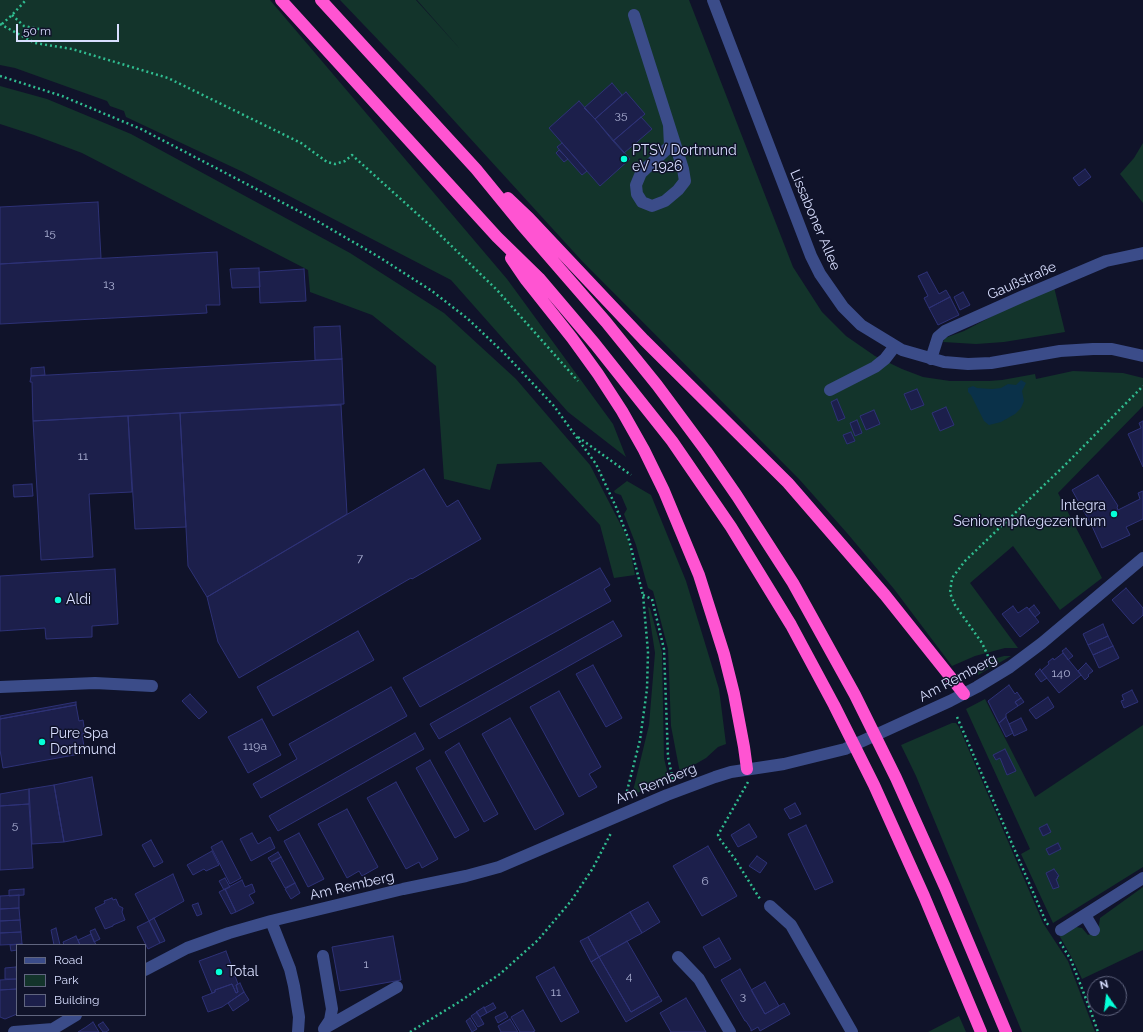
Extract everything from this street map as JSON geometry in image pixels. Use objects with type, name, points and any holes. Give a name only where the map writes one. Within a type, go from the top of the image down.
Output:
[{"type":"highway","points":[[281,0],[497,237],[539,278],[590,338],[672,441],[732,527],[791,625],[834,705],[874,785],[924,896],[981,1032]]},
{"type":"highway","points":[[321,0],[476,169],[521,224],[606,322],[657,385],[737,496],[793,583],[855,695],[896,778],[945,887],[1006,1032]]},
{"type":"highway","points":[[476,169],[529,218],[644,340],[788,483],[885,595],[964,694]]},
{"type":"highway","points":[[497,237],[526,280],[572,338],[598,374],[622,411],[664,490],[699,575],[722,648],[734,694],[747,770]]},
{"type":"street","name":"Lissaboner Allee","points":[[713,0],[806,243],[820,274],[843,306],[862,325],[902,350],[944,362],[968,364],[991,363],[1060,350],[1093,348],[1112,349],[1143,356]]},
{"type":"street","points":[[634,15],[669,125],[683,169],[684,181],[678,190],[665,201],[652,206],[642,202],[637,194],[636,184],[641,174],[670,146],[669,125]]},
{"type":"street","name":"Gaußstraße","points":[[931,359],[938,337],[945,331],[1106,261],[1143,253]]},
{"type":"street","points":[[830,390],[875,367],[885,359],[895,346]]},
{"type":"street","name":"Am Remberg","points":[[146,969],[187,948],[228,933],[271,921],[499,866],[690,785],[731,772],[784,764],[845,749],[964,694],[1010,667],[1023,658],[1143,558]]},
{"type":"street","points":[[0,688],[95,683],[152,686]]},
{"type":"street","points":[[1057,932],[1143,878]]},
{"type":"street","points":[[770,906],[791,925],[852,1032]]},
{"type":"street","points":[[1085,915],[1094,930]]},
{"type":"street","points":[[271,921],[290,969],[298,1017],[298,1032]]},
{"type":"street","points":[[322,956],[332,1009],[330,1020],[322,1030]]},
{"type":"street","points":[[678,957],[699,979],[730,1032]]},
{"type":"street","points":[[322,1030],[397,987]]},
{"type":"street","points":[[14,1032],[52,1030],[74,1016]]},
{"type":"path","points":[[26,0],[1,24],[35,43],[72,49],[168,78],[301,143],[327,162],[335,164],[345,161],[352,155],[435,230],[498,290],[578,381]]},
{"type":"path","points":[[12,15],[24,26],[44,30]]},
{"type":"path","points":[[0,76],[62,96],[141,128],[312,218],[379,257],[432,290],[468,319],[505,354],[549,401],[596,464],[616,507],[629,540],[643,595],[648,652],[647,689],[640,740],[624,802]]},
{"type":"path","points":[[988,656],[982,643],[955,605],[950,593],[952,578],[965,561],[1065,465],[1143,386]]},
{"type":"path","points":[[576,436],[631,476]]},
{"type":"path","points":[[643,595],[652,599],[664,649],[668,757],[673,780]]},
{"type":"path","points":[[957,717],[1046,922],[1057,932],[1071,960],[1098,1032]]},
{"type":"path","points":[[748,782],[718,834],[719,838],[735,859],[760,900],[770,906]]},
{"type":"path","points":[[410,1032],[459,1002],[500,974],[538,940],[571,901],[593,868],[613,828]]},
{"type":"green space","points":[[0,0],[270,0],[507,279],[613,424],[626,457],[568,412],[451,280],[243,172],[126,117],[124,111],[110,106],[107,101],[15,68],[0,65]]},
{"type":"green space","points":[[340,0],[416,0],[461,50],[417,0],[689,0],[793,267],[822,312],[846,336],[875,356],[902,369],[923,377],[950,381],[1002,380],[1035,374],[1036,379],[1073,371],[1123,373],[1143,378],[1143,406],[1058,493],[1102,578],[1060,610],[1013,546],[970,583],[1018,648],[1005,648],[975,656],[952,666],[894,589],[799,479],[582,261],[427,91]]},
{"type":"green space","points":[[0,86],[47,99],[131,134],[350,253],[444,313],[516,379],[590,465],[628,539],[635,575],[614,578],[600,525],[541,462],[497,464],[490,490],[444,479],[436,366],[372,315],[310,292],[308,270],[82,153],[0,124]]},
{"type":"green space","points":[[1143,143],[1143,203],[1120,174],[1134,158]]},
{"type":"green space","points":[[1054,287],[1065,332],[1004,342],[976,344],[943,342],[945,338],[964,331],[1004,310]]},
{"type":"green space","points":[[627,481],[651,495],[686,581],[719,689],[726,744],[718,747],[706,758],[680,773],[671,726],[668,649],[653,591],[648,588],[636,545],[624,514],[627,509],[621,495],[615,493],[614,491]]},
{"type":"green space","points":[[648,607],[650,608],[662,652],[664,758],[668,775],[664,782],[632,795],[649,725],[655,653]]},
{"type":"green space","points":[[1004,656],[1011,656],[978,675],[976,670],[977,666]]},
{"type":"green space","points":[[985,699],[1035,797],[1143,725],[1143,867],[1053,923],[1021,854],[1030,849],[966,709]]},
{"type":"green space","points":[[952,723],[956,723],[959,727],[1043,923],[1068,961],[1087,1011],[1087,1016],[1089,1016],[1095,1032],[1022,1032],[916,776],[901,745]]},
{"type":"green space","points":[[1143,887],[1143,950],[1082,979],[1059,935],[1076,927],[1082,928],[1088,935],[1098,931],[1100,918]]},
{"type":"green space","points":[[959,1016],[966,1032],[928,1032]]},
{"type":"water","points":[[1021,380],[1026,383],[1022,391],[1024,401],[1021,408],[1015,414],[1001,422],[989,425],[984,421],[968,392],[968,388],[973,386],[977,388],[1001,388],[1008,384],[1016,385]]},
{"type":"building","points":[[612,83],[622,95],[595,119],[584,108]]},
{"type":"building","points":[[626,92],[645,114],[613,141],[595,119]]},
{"type":"building","points":[[579,101],[630,159],[600,186],[549,128]]},
{"type":"building","points":[[641,117],[652,129],[624,153],[613,141]]},
{"type":"building","points":[[562,143],[587,171],[582,175],[557,147]]},
{"type":"building","points":[[559,150],[568,159],[564,162],[556,153]]},
{"type":"building","points":[[1085,169],[1091,177],[1079,186],[1073,178]]},
{"type":"building","points":[[98,202],[101,258],[0,264],[0,207]]},
{"type":"building","points":[[217,252],[220,305],[206,305],[207,313],[0,324],[0,264]]},
{"type":"building","points":[[259,268],[260,287],[232,288],[230,269]]},
{"type":"building","points":[[304,269],[306,301],[260,303],[259,272]]},
{"type":"building","points":[[927,272],[939,294],[946,290],[950,297],[929,308],[924,298],[928,296],[918,276]]},
{"type":"building","points":[[963,292],[970,305],[960,310],[954,297]]},
{"type":"building","points":[[950,297],[959,315],[938,325],[929,308]]},
{"type":"building","points":[[340,326],[342,359],[315,360],[314,327]]},
{"type":"building","points":[[342,359],[344,404],[33,421],[32,382],[30,382],[31,376]]},
{"type":"building","points":[[44,367],[45,375],[31,376],[31,368]]},
{"type":"building","points":[[917,389],[924,405],[911,410],[904,394]]},
{"type":"building","points":[[837,399],[845,418],[838,421],[831,402]]},
{"type":"building","points":[[341,405],[347,514],[207,597],[188,566],[180,413]]},
{"type":"building","points":[[946,407],[954,425],[940,431],[932,413]]},
{"type":"building","points":[[874,410],[880,424],[866,430],[860,416]]},
{"type":"building","points":[[180,413],[186,527],[135,529],[128,416]]},
{"type":"building","points":[[128,416],[132,492],[89,494],[93,557],[41,560],[33,421]]},
{"type":"building","points":[[857,420],[862,433],[855,436],[850,423]]},
{"type":"building","points":[[1143,421],[1143,467],[1128,434],[1141,428],[1139,423]]},
{"type":"building","points":[[851,432],[855,441],[847,444],[843,435]]},
{"type":"building","points":[[424,469],[447,507],[458,500],[481,539],[239,678],[218,642],[207,597]]},
{"type":"building","name":"Integra Seniorenpflegezentrum","points":[[1098,475],[1118,506],[1118,510],[1140,499],[1138,493],[1143,491],[1143,519],[1126,527],[1130,535],[1102,548],[1091,524],[1072,490]]},
{"type":"building","points":[[32,484],[33,496],[14,497],[13,485]]},
{"type":"building","points":[[600,568],[610,585],[604,589],[611,601],[420,707],[403,678]]},
{"type":"building","name":"Aldi","points":[[115,569],[118,624],[92,626],[92,637],[46,639],[45,628],[0,631],[0,576]]},
{"type":"building","points":[[1126,588],[1143,608],[1143,615],[1133,624],[1112,600]]},
{"type":"building","points":[[1034,605],[1040,613],[1035,617],[1029,609]]},
{"type":"building","points":[[1013,606],[1018,613],[1027,607],[1039,622],[1020,637],[1002,614]]},
{"type":"building","points":[[613,621],[622,636],[439,739],[430,724]]},
{"type":"building","points":[[1103,624],[1108,636],[1088,645],[1083,634]]},
{"type":"building","points":[[358,631],[374,660],[273,716],[257,687]]},
{"type":"building","points":[[1108,636],[1113,646],[1093,655],[1088,645]]},
{"type":"building","points":[[1113,646],[1119,658],[1099,668],[1093,655]]},
{"type":"building","points":[[1066,648],[1073,656],[1068,660],[1062,651]]},
{"type":"building","points":[[1063,653],[1081,675],[1059,693],[1041,671],[1049,664],[1048,662],[1053,658],[1054,660]]},
{"type":"building","points":[[1086,663],[1093,671],[1085,680],[1078,671]]},
{"type":"building","points":[[593,665],[622,718],[606,727],[576,674]]},
{"type":"building","points":[[1040,669],[1047,678],[1041,682],[1035,674]]},
{"type":"building","points":[[1009,685],[1015,694],[1017,692],[1021,698],[1015,702],[1018,706],[1006,714],[1006,717],[999,723],[988,701]]},
{"type":"building","points":[[391,687],[407,716],[261,798],[253,784],[297,759],[289,744]]},
{"type":"building","points":[[1132,690],[1138,702],[1124,708],[1121,701],[1124,700],[1122,695]]},
{"type":"building","points":[[559,691],[601,767],[589,774],[597,787],[579,797],[530,707]]},
{"type":"building","points":[[190,694],[207,712],[199,719],[182,701]]},
{"type":"building","points":[[1048,697],[1054,707],[1036,719],[1029,710]]},
{"type":"building","points":[[1021,698],[1024,702],[1018,706],[1015,702]]},
{"type":"building","points":[[76,702],[76,705],[0,719],[0,716]]},
{"type":"building","name":"Pure Spa Dortmund","points":[[76,705],[79,721],[83,720],[85,733],[82,734],[85,753],[3,768],[0,750],[0,719]]},
{"type":"building","points":[[1006,717],[1013,733],[1006,737],[999,723]]},
{"type":"building","points":[[510,718],[564,814],[535,830],[482,734]]},
{"type":"building","points":[[1021,718],[1027,730],[1014,736],[1009,724]]},
{"type":"building","points":[[262,719],[281,755],[248,773],[228,737]]},
{"type":"building","points":[[415,733],[424,749],[278,831],[269,816]]},
{"type":"building","points":[[459,743],[498,814],[484,822],[445,752]]},
{"type":"building","points":[[1005,749],[1016,771],[1007,775],[1000,758],[996,760],[993,755]]},
{"type":"building","points":[[430,760],[469,830],[455,838],[416,768]]},
{"type":"building","points":[[92,777],[102,835],[64,842],[54,785]]},
{"type":"building","points":[[396,782],[438,859],[422,868],[419,862],[406,869],[367,798]]},
{"type":"building","points":[[54,785],[64,842],[32,844],[29,789]]},
{"type":"building","points":[[29,789],[29,804],[0,806],[0,794]]},
{"type":"building","points":[[795,803],[801,814],[790,819],[784,809]]},
{"type":"building","points":[[29,804],[33,868],[0,870],[0,806]]},
{"type":"building","points":[[347,809],[378,867],[362,876],[359,871],[347,878],[318,824]]},
{"type":"building","points":[[749,824],[757,837],[738,847],[731,835]]},
{"type":"building","points":[[1047,824],[1051,832],[1043,836],[1039,828]]},
{"type":"building","points":[[806,825],[833,882],[815,890],[788,834]]},
{"type":"building","points":[[252,833],[258,844],[270,837],[275,848],[251,861],[240,839]]},
{"type":"building","points":[[299,833],[324,879],[308,887],[284,841]]},
{"type":"building","points":[[151,840],[163,862],[154,867],[142,845]]},
{"type":"building","points":[[222,841],[241,878],[230,884],[211,847]]},
{"type":"building","points":[[1058,843],[1061,849],[1049,855],[1046,849]]},
{"type":"building","points":[[708,846],[737,896],[702,916],[673,866]]},
{"type":"building","points":[[212,851],[219,865],[206,871],[204,869],[193,875],[187,865]]},
{"type":"building","points":[[278,852],[281,857],[271,862],[268,858]]},
{"type":"building","points":[[757,856],[767,863],[760,873],[749,866]]},
{"type":"building","points":[[281,857],[295,883],[285,888],[271,863]]},
{"type":"building","points":[[1054,869],[1059,876],[1056,879],[1059,887],[1053,889],[1046,873]]},
{"type":"building","points":[[173,874],[184,901],[149,921],[135,894]]},
{"type":"building","points":[[225,878],[230,887],[224,890],[219,881]]},
{"type":"building","points":[[242,880],[245,887],[252,884],[255,892],[249,895],[254,903],[236,912],[225,889]]},
{"type":"building","points":[[295,883],[300,893],[291,899],[285,889]]},
{"type":"building","points":[[24,889],[24,895],[9,896],[9,890]]},
{"type":"building","points":[[225,889],[236,912],[231,914],[219,892]]},
{"type":"building","points":[[19,895],[19,908],[0,909],[0,896]]},
{"type":"building","points":[[112,898],[113,900],[116,899],[119,906],[123,908],[122,912],[125,920],[105,929],[95,908],[105,903],[104,901]]},
{"type":"building","points":[[648,902],[660,922],[642,933],[630,912]]},
{"type":"building","points":[[198,903],[202,914],[197,916],[192,905]]},
{"type":"building","points":[[19,908],[20,920],[0,921],[0,909]]},
{"type":"building","points":[[630,912],[642,933],[599,957],[588,937]]},
{"type":"building","points":[[154,918],[165,941],[160,943],[149,921]]},
{"type":"building","points":[[20,920],[21,932],[0,933],[0,921]]},
{"type":"building","points":[[149,921],[160,943],[148,949],[137,927]]},
{"type":"building","points":[[56,928],[60,944],[54,944],[51,930]]},
{"type":"building","points":[[95,929],[100,939],[94,942],[90,931]]},
{"type":"building","points":[[21,932],[22,944],[0,945],[0,933]]},
{"type":"building","points":[[91,934],[96,944],[80,944],[78,940]]},
{"type":"building","points":[[76,936],[80,944],[64,944],[63,942]]},
{"type":"building","points":[[393,936],[401,980],[340,991],[332,947]]},
{"type":"building","points":[[588,937],[599,957],[591,962],[580,941]]},
{"type":"building","points":[[719,938],[731,959],[715,968],[703,947]]},
{"type":"building","points":[[627,941],[659,996],[631,1012],[599,957]]},
{"type":"building","points":[[16,944],[16,950],[11,951],[10,945]]},
{"type":"building","name":"Total","points":[[226,951],[238,984],[236,985],[238,992],[236,993],[232,984],[215,990],[215,992],[212,993],[199,961]]},
{"type":"building","points":[[599,957],[631,1012],[659,996],[662,1001],[626,1022],[591,962]]},
{"type":"building","points":[[16,967],[16,979],[5,979],[5,968]]},
{"type":"building","points":[[554,967],[579,1012],[561,1022],[536,977]]},
{"type":"building","points":[[740,969],[765,1014],[784,1003],[790,1014],[760,1031],[758,1027],[751,1031],[721,980]]},
{"type":"building","points":[[16,979],[16,989],[0,990],[0,980]]},
{"type":"building","points":[[765,982],[779,1006],[765,1014],[751,990]]},
{"type":"building","points":[[240,983],[244,992],[222,1007],[208,1012],[202,997],[215,992],[215,990],[232,984],[236,993],[238,992],[236,985]]},
{"type":"building","points":[[16,989],[16,1014],[5,1019],[0,1017],[0,990]]},
{"type":"building","points":[[244,992],[249,1000],[233,1011],[228,1003]]},
{"type":"building","points":[[686,998],[706,1032],[671,1032],[660,1013]]},
{"type":"building","points":[[493,1003],[496,1008],[487,1013],[484,1008]]},
{"type":"building","points":[[484,1007],[487,1013],[480,1017],[476,1012]]},
{"type":"building","points":[[523,1010],[535,1031],[520,1032],[511,1017]]},
{"type":"building","points":[[477,1012],[484,1024],[478,1027],[471,1016]]},
{"type":"building","points":[[505,1012],[508,1017],[498,1023],[495,1017]]},
{"type":"building","points":[[470,1018],[477,1029],[472,1032],[466,1021]]},
{"type":"building","points":[[510,1019],[518,1032],[501,1032],[498,1026]]},
{"type":"building","points":[[93,1022],[99,1032],[78,1032],[86,1027]]},
{"type":"building","points":[[103,1022],[109,1030],[106,1032],[103,1032],[98,1025]]},
{"type":"place","name":"PTSV Dortmund eV 1926","points":[[624,159]]},
{"type":"place","name":"Integra Seniorenpflegezentrum","points":[[1114,514]]},
{"type":"place","name":"Aldi","points":[[58,600]]},
{"type":"place","name":"Pure Spa Dortmund","points":[[42,742]]},
{"type":"place","name":"Total","points":[[219,972]]}]
